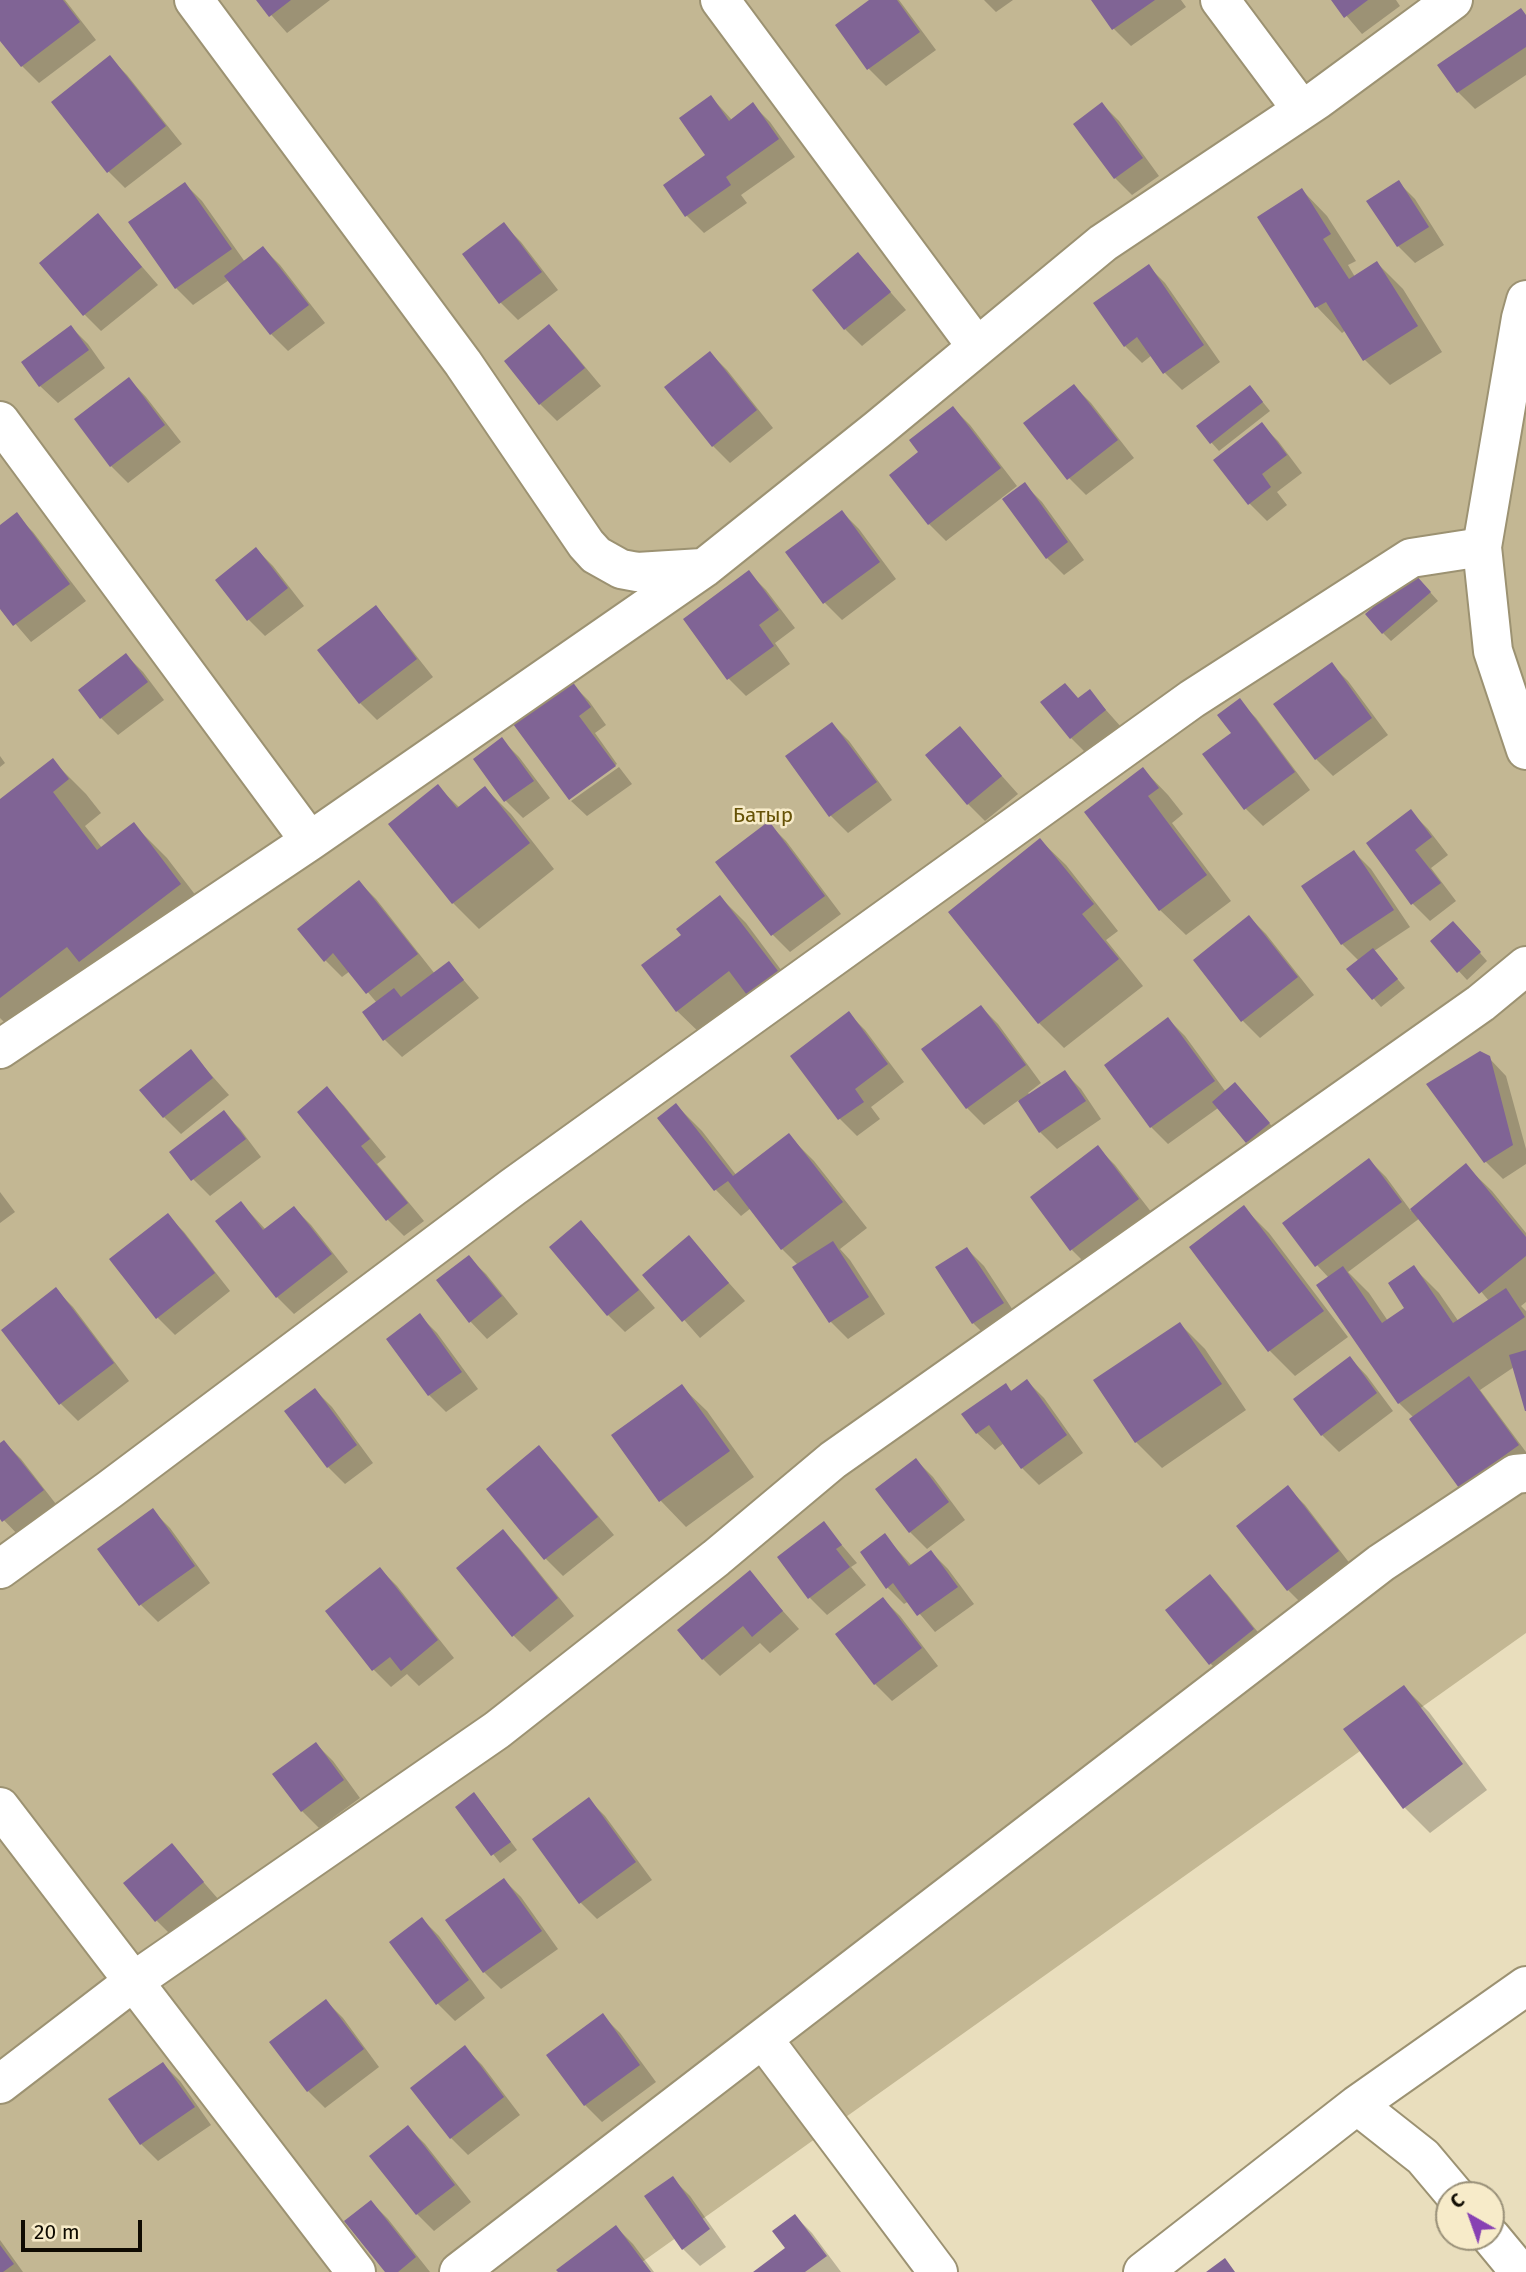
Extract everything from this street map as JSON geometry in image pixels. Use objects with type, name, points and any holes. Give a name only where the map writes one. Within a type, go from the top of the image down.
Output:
[{"type":"street","points":[[194,0],[463,363],[586,544],[596,555],[621,569],[637,572],[704,568]]},
{"type":"street","points":[[720,0],[977,347]]},
{"type":"street","points":[[1220,0],[1301,110]]},
{"type":"street","points":[[0,1049],[310,841],[704,568],[878,429],[1103,243],[1301,110],[1453,0]]},
{"type":"street","points":[[1526,300],[1482,547],[1493,651],[1526,750]]},
{"type":"street","points":[[0,421],[310,841]]},
{"type":"street","points":[[0,1569],[513,1187],[1192,699],[1411,558],[1482,547]]},
{"type":"street","points":[[0,2084],[134,1982],[497,1730],[716,1558],[833,1460],[1470,1011],[1526,966]]},
{"type":"street","points":[[459,2272],[1381,1563],[1515,1475],[1526,1473]]},
{"type":"street","points":[[0,1807],[356,2272]]},
{"type":"street","points":[[1143,2272],[1357,2105],[1526,1986]]},
{"type":"street","points":[[763,2039],[938,2272]]},
{"type":"street","points":[[1357,2105],[1423,2157],[1443,2181]]},
{"type":"street","points":[[1503,2251],[1520,2272]]},
{"type":"green space","name":"Батыр","points":[[0,0],[1526,0],[1526,1633],[628,2272],[0,2272]]},
{"type":"building","points":[[0,0],[63,0],[80,22],[21,67],[0,41]]},
{"type":"building","points":[[256,0],[291,0],[269,17]]},
{"type":"building","points":[[869,0],[897,0],[920,32],[867,70],[835,25]]},
{"type":"building","points":[[1091,0],[1155,0],[1112,30]]},
{"type":"building","points":[[1331,0],[1368,0],[1344,18]]},
{"type":"building","points":[[1521,8],[1526,15],[1526,47],[1457,93],[1437,65]]},
{"type":"building","points":[[110,55],[166,126],[107,173],[51,102]]},
{"type":"building","points":[[711,95],[729,121],[753,102],[779,139],[726,177],[731,185],[685,217],[663,185],[705,155],[679,118]]},
{"type":"building","points":[[1102,102],[1143,158],[1114,179],[1073,124]]},
{"type":"building","points":[[1399,180],[1429,227],[1397,247],[1366,201]]},
{"type":"building","points":[[185,182],[232,249],[175,289],[128,222]]},
{"type":"building","points":[[1302,188],[1331,234],[1323,239],[1349,279],[1377,261],[1418,326],[1363,361],[1326,302],[1315,308],[1257,217]]},
{"type":"building","points":[[98,213],[142,267],[83,316],[39,263]]},
{"type":"building","points":[[504,222],[542,272],[499,304],[462,254]]},
{"type":"building","points":[[263,246],[309,305],[270,335],[224,276]]},
{"type":"building","points":[[858,252],[891,292],[844,330],[812,290]]},
{"type":"building","points":[[1149,264],[1204,345],[1163,374],[1137,337],[1124,347],[1093,303]]},
{"type":"building","points":[[549,324],[585,368],[539,405],[504,361]]},
{"type":"building","points":[[71,325],[89,350],[39,387],[21,362]]},
{"type":"building","points":[[710,351],[757,410],[712,447],[664,387]]},
{"type":"building","points":[[129,377],[165,425],[110,467],[74,419]]},
{"type":"building","points":[[1074,384],[1118,440],[1067,480],[1023,423]]},
{"type":"building","points":[[1250,385],[1263,402],[1210,444],[1196,426]]},
{"type":"building","points":[[953,406],[1001,468],[928,525],[889,475],[918,452],[909,440]]},
{"type":"building","points":[[1262,422],[1287,455],[1262,474],[1271,487],[1248,505],[1213,460]]},
{"type":"building","points":[[1025,482],[1068,542],[1046,559],[1002,499]]},
{"type":"building","points":[[842,510],[880,562],[823,604],[785,552]]},
{"type":"building","points":[[17,512],[70,584],[13,626],[0,609],[0,525]]},
{"type":"building","points":[[256,547],[288,588],[247,621],[215,580]]},
{"type":"building","points":[[749,570],[779,610],[759,625],[774,646],[727,680],[683,619]]},
{"type":"building","points":[[1414,573],[1431,592],[1382,634],[1365,614]]},
{"type":"building","points":[[376,605],[417,659],[359,704],[317,650]]},
{"type":"building","points":[[126,653],[148,682],[100,719],[78,690]]},
{"type":"building","points":[[1332,662],[1372,718],[1315,760],[1273,704]]},
{"type":"building","points":[[572,681],[591,707],[579,716],[616,766],[569,800],[513,724]]},
{"type":"building","points":[[1065,683],[1078,698],[1090,689],[1106,710],[1070,739],[1040,702]]},
{"type":"building","points":[[1240,698],[1295,772],[1244,810],[1202,754],[1231,733],[1217,715]]},
{"type":"building","points":[[832,722],[877,782],[829,817],[785,756]]},
{"type":"building","points":[[960,726],[1002,776],[967,805],[925,755]]},
{"type":"building","points":[[502,737],[534,781],[504,802],[473,759]]},
{"type":"building","points":[[53,758],[69,779],[53,792],[97,850],[134,822],[181,884],[79,962],[67,947],[0,998],[0,799]]},
{"type":"building","points":[[1143,767],[1159,788],[1148,796],[1207,875],[1159,911],[1084,812]]},
{"type":"building","points":[[438,784],[457,808],[485,786],[530,843],[452,904],[388,824]]},
{"type":"building","points":[[1411,809],[1432,837],[1415,850],[1441,883],[1411,905],[1366,843]]},
{"type":"building","points":[[769,821],[825,896],[771,936],[715,862]]},
{"type":"building","points":[[1040,838],[1094,904],[1082,914],[1119,959],[1038,1024],[948,912]]},
{"type":"building","points":[[1354,850],[1394,910],[1341,945],[1301,886]]},
{"type":"building","points":[[359,880],[418,954],[366,994],[333,953],[324,962],[297,929]]},
{"type":"building","points":[[720,895],[778,971],[747,995],[729,971],[676,1012],[641,965],[681,935],[676,929]]},
{"type":"building","points":[[1249,915],[1298,977],[1241,1022],[1193,960]]},
{"type":"building","points":[[1453,921],[1481,952],[1457,973],[1430,941]]},
{"type":"building","points":[[1373,948],[1398,979],[1372,1000],[1346,969]]},
{"type":"building","points":[[449,961],[464,980],[383,1041],[362,1012],[394,988],[401,997]]},
{"type":"building","points":[[981,1005],[1026,1065],[966,1109],[921,1049]]},
{"type":"building","points":[[849,1011],[888,1064],[855,1089],[864,1102],[838,1120],[790,1056]]},
{"type":"building","points":[[1168,1017],[1215,1081],[1150,1128],[1104,1065]]},
{"type":"building","points":[[191,1049],[213,1078],[163,1118],[139,1090]]},
{"type":"building","points":[[1480,1051],[1490,1056],[1513,1145],[1484,1163],[1426,1084]]},
{"type":"building","points":[[1065,1070],[1086,1101],[1039,1133],[1018,1101]]},
{"type":"building","points":[[1235,1082],[1270,1123],[1246,1143],[1212,1102]]},
{"type":"building","points":[[327,1086],[370,1139],[361,1146],[408,1203],[386,1221],[297,1112]]},
{"type":"building","points":[[676,1103],[733,1176],[789,1133],[843,1202],[781,1250],[728,1181],[714,1191],[657,1118]]},
{"type":"building","points":[[224,1110],[246,1139],[191,1181],[169,1152]]},
{"type":"building","points":[[1098,1145],[1139,1199],[1070,1251],[1030,1197]]},
{"type":"building","points":[[1369,1158],[1402,1202],[1315,1267],[1282,1223]]},
{"type":"building","points":[[1466,1163],[1526,1237],[1526,1256],[1479,1294],[1410,1209]]},
{"type":"building","points":[[241,1201],[263,1230],[294,1206],[332,1254],[276,1298],[215,1221]]},
{"type":"building","points":[[1244,1205],[1324,1311],[1268,1352],[1189,1247]]},
{"type":"building","points":[[168,1213],[215,1273],[156,1319],[109,1259]]},
{"type":"building","points":[[581,1220],[639,1290],[607,1316],[549,1247]]},
{"type":"building","points":[[689,1235],[729,1283],[682,1322],[642,1275]]},
{"type":"building","points":[[833,1241],[869,1297],[829,1323],[792,1267]]},
{"type":"building","points":[[967,1247],[1004,1303],[972,1324],[935,1267]]},
{"type":"building","points":[[469,1255],[502,1296],[469,1323],[436,1280]]},
{"type":"building","points":[[1414,1265],[1453,1323],[1506,1288],[1525,1317],[1398,1404],[1316,1285],[1343,1266],[1382,1323],[1404,1308],[1388,1283]]},
{"type":"building","points":[[56,1287],[114,1363],[59,1405],[1,1330]]},
{"type":"building","points":[[420,1313],[462,1372],[428,1396],[386,1339]]},
{"type":"building","points":[[1180,1322],[1222,1384],[1135,1443],[1093,1380]]},
{"type":"building","points":[[1526,1350],[1526,1411],[1525,1411],[1509,1355]]},
{"type":"building","points":[[1350,1356],[1377,1393],[1321,1436],[1293,1399]]},
{"type":"building","points":[[1469,1376],[1519,1445],[1459,1488],[1409,1419]]},
{"type":"building","points":[[1027,1379],[1067,1435],[1021,1469],[989,1425],[976,1434],[961,1414],[1006,1383],[1011,1391]]},
{"type":"building","points":[[682,1384],[730,1451],[659,1502],[611,1435]]},
{"type":"building","points":[[315,1388],[357,1445],[327,1468],[284,1411]]},
{"type":"building","points":[[4,1440],[44,1490],[2,1522],[0,1443]]},
{"type":"building","points":[[539,1445],[598,1517],[544,1560],[486,1489]]},
{"type":"building","points":[[916,1458],[949,1502],[909,1533],[875,1489]]},
{"type":"building","points":[[1288,1485],[1339,1551],[1287,1591],[1236,1526]]},
{"type":"building","points":[[153,1508],[195,1566],[139,1606],[97,1549]]},
{"type":"building","points":[[824,1521],[842,1545],[836,1549],[850,1567],[808,1599],[777,1557]]},
{"type":"building","points":[[503,1529],[558,1598],[512,1637],[456,1568]]},
{"type":"building","points":[[885,1533],[909,1566],[931,1550],[958,1587],[917,1616],[893,1583],[886,1589],[860,1552]]},
{"type":"building","points":[[380,1567],[438,1640],[401,1671],[390,1657],[372,1671],[325,1611]]},
{"type":"building","points":[[750,1570],[783,1611],[752,1637],[743,1626],[702,1660],[677,1630]]},
{"type":"building","points":[[1210,1574],[1254,1629],[1209,1665],[1165,1610]]},
{"type":"building","points":[[883,1597],[922,1648],[874,1685],[835,1634]]},
{"type":"building","points":[[1404,1685],[1463,1764],[1403,1809],[1343,1729]]},
{"type":"building","points":[[316,1742],[344,1780],[301,1812],[272,1774]]},
{"type":"building","points":[[474,1792],[511,1842],[491,1856],[455,1807]]},
{"type":"building","points":[[589,1797],[636,1862],[579,1904],[532,1839]]},
{"type":"building","points":[[172,1843],[204,1882],[155,1922],[123,1883]]},
{"type":"building","points":[[504,1878],[542,1931],[483,1973],[445,1920]]},
{"type":"building","points":[[422,1917],[469,1980],[436,2005],[389,1942]]},
{"type":"building","points":[[326,1999],[364,2049],[307,2092],[269,2042]]},
{"type":"building","points":[[603,2013],[640,2065],[584,2106],[546,2055]]},
{"type":"building","points":[[465,2045],[504,2097],[450,2139],[410,2088]]},
{"type":"building","points":[[163,2062],[195,2107],[140,2145],[108,2099]]},
{"type":"building","points":[[408,2125],[455,2185],[416,2215],[369,2156]]},
{"type":"building","points":[[673,2176],[710,2229],[682,2250],[644,2196]]},
{"type":"building","points":[[371,2200],[416,2257],[398,2272],[385,2272],[344,2221]]},
{"type":"building","points":[[795,2214],[827,2256],[805,2272],[753,2272],[785,2248],[772,2231]]},
{"type":"building","points":[[616,2225],[651,2272],[556,2270]]},
{"type":"building","points":[[0,2245],[14,2264],[3,2272],[0,2272]]},
{"type":"building","points":[[1225,2258],[1235,2272],[1206,2272]]}]
